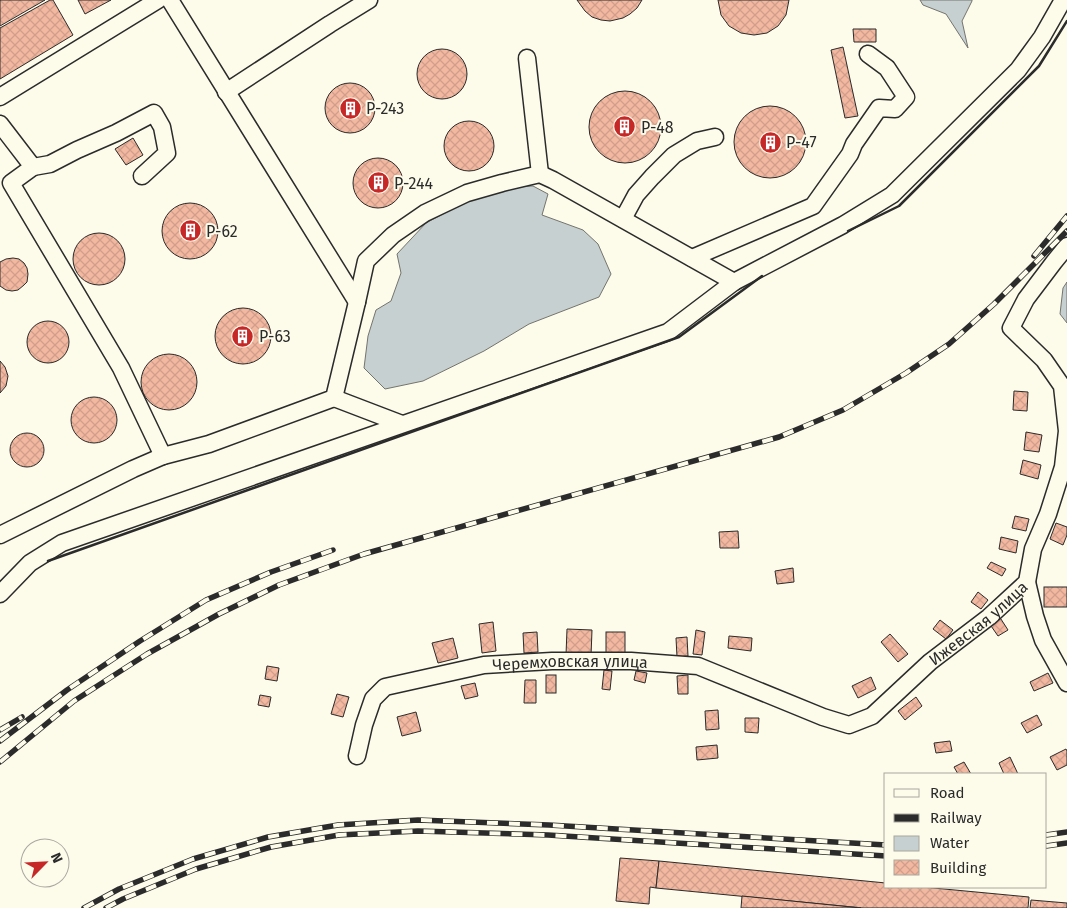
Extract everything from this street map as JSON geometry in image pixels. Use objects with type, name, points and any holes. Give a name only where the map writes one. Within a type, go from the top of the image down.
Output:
[{"type":"street","points":[[0,96],[158,0]]},
{"type":"street","points":[[170,0],[357,302]]},
{"type":"street","points":[[226,92],[369,0]]},
{"type":"street","points":[[0,594],[30,563],[62,543],[668,332],[734,282],[843,225],[892,195],[1018,70],[1042,37],[1063,0]]},
{"type":"street","points":[[692,258],[814,206],[879,108],[894,109],[906,97],[887,68],[868,54]]},
{"type":"street","points":[[527,58],[540,174]]},
{"type":"street","points":[[142,176],[167,153],[162,127],[154,113],[50,164],[33,167],[6,187],[121,368],[163,456]]},
{"type":"street","points":[[0,124],[33,167]]},
{"type":"street","points":[[623,219],[636,195],[674,155],[697,141],[715,137]]},
{"type":"street","points":[[334,398],[366,261],[394,235],[425,213],[467,193],[502,182],[540,174],[734,282]]},
{"type":"street","name":"Ижевская улица","points":[[823,717],[849,725],[872,716],[930,662],[989,617],[1027,582],[1033,549],[1048,514],[1063,467],[1067,431],[1062,386],[1044,360],[1012,328],[1026,299],[1067,246]]},
{"type":"street","points":[[0,535],[163,456],[209,444],[334,398],[402,424]]},
{"type":"street","points":[[1027,582],[1043,640],[1067,684]]},
{"type":"street","name":"Черемховская улица","points":[[357,756],[373,699],[385,687],[484,665],[552,661],[631,661],[698,666],[823,717]]},
{"type":"water","points":[[920,0],[972,0],[962,21],[968,48],[946,14],[923,5]]},
{"type":"water","points":[[533,186],[548,194],[542,215],[583,230],[598,244],[611,274],[599,297],[529,324],[484,351],[423,381],[385,389],[364,368],[368,336],[376,310],[391,301],[401,273],[397,254],[426,223],[467,201],[508,187]]},
{"type":"water","points":[[1067,282],[1067,323],[1060,314],[1063,288]]},
{"type":"building","points":[[0,0],[45,0],[0,26]]},
{"type":"building","points":[[53,0],[73,35],[0,79],[0,28]]},
{"type":"building","points":[[78,0],[111,0],[85,14]]},
{"type":"building","points":[[577,0],[642,0],[630,14],[610,21],[592,17]]},
{"type":"building","points":[[718,0],[789,0],[786,15],[778,26],[767,33],[754,35],[741,33],[729,26],[721,15]]},
{"type":"building","points":[[853,29],[876,29],[876,42],[854,42]]},
{"type":"building","points":[[843,47],[858,116],[845,118],[831,50]]},
{"type":"building","points":[[437,49],[447,49],[460,56],[467,69],[467,79],[460,92],[447,99],[437,99],[428,95],[421,88],[417,79],[417,69],[421,60],[428,53]]},
{"type":"building","name":"Р-243","points":[[345,83],[355,83],[368,90],[375,103],[375,113],[368,126],[355,133],[345,133],[336,129],[329,122],[325,113],[325,103],[329,94],[336,87]]},
{"type":"building","name":"Р-48","points":[[625,91],[645,97],[655,107],[661,127],[655,147],[645,157],[625,163],[605,157],[595,147],[589,127],[595,107],[605,97]]},
{"type":"building","name":"Р-47","points":[[770,106],[790,112],[800,122],[806,142],[800,162],[790,172],[770,178],[750,172],[740,162],[734,142],[740,122],[750,112]]},
{"type":"building","points":[[464,121],[474,121],[487,128],[494,141],[494,151],[487,164],[474,171],[464,171],[455,167],[448,160],[444,151],[444,141],[448,132],[455,125]]},
{"type":"building","points":[[133,138],[143,155],[126,165],[115,149]]},
{"type":"building","name":"Р-244","points":[[373,158],[383,158],[396,165],[403,178],[403,188],[396,201],[383,208],[373,208],[364,204],[357,197],[353,188],[353,178],[357,169],[364,162]]},
{"type":"building","name":"Р-62","points":[[190,203],[201,205],[210,211],[216,220],[218,231],[216,242],[210,251],[201,257],[190,259],[179,257],[170,251],[164,242],[162,231],[164,220],[170,211],[179,205]]},
{"type":"building","points":[[94,233],[104,233],[118,240],[125,254],[125,264],[118,278],[104,285],[94,285],[84,281],[77,274],[73,264],[73,254],[77,244],[84,237]]},
{"type":"building","points":[[13,258],[19,259],[24,263],[28,274],[27,282],[18,290],[12,291],[0,286],[0,262]]},
{"type":"building","name":"Р-63","points":[[243,308],[254,310],[263,316],[269,325],[271,336],[269,347],[263,356],[254,362],[243,364],[232,362],[223,356],[217,347],[215,336],[217,325],[223,316],[232,310]]},
{"type":"building","points":[[48,321],[63,327],[69,342],[63,357],[48,363],[33,357],[27,342],[33,327]]},
{"type":"building","points":[[169,354],[180,356],[189,362],[195,371],[197,382],[195,393],[189,402],[180,408],[169,410],[158,408],[149,402],[143,393],[141,382],[143,371],[149,362],[158,356]]},
{"type":"building","points":[[0,361],[5,367],[8,376],[6,386],[0,393]]},
{"type":"building","points":[[1014,391],[1028,392],[1027,411],[1013,410]]},
{"type":"building","points":[[94,397],[107,401],[113,407],[117,420],[113,433],[107,439],[94,443],[81,439],[75,433],[71,420],[75,407],[81,401]]},
{"type":"building","points":[[1026,432],[1042,435],[1039,452],[1024,450]]},
{"type":"building","points":[[27,433],[39,438],[44,450],[39,462],[27,467],[15,462],[10,450],[15,438]]},
{"type":"building","points":[[1023,460],[1041,465],[1038,479],[1020,474]]},
{"type":"building","points":[[1015,516],[1029,519],[1026,531],[1012,528]]},
{"type":"building","points":[[1056,523],[1067,527],[1067,535],[1063,545],[1050,539]]},
{"type":"building","points":[[738,531],[739,548],[720,548],[719,532]]},
{"type":"building","points":[[1001,537],[1018,541],[1016,553],[999,549]]},
{"type":"building","points":[[991,562],[1006,569],[1002,576],[987,568]]},
{"type":"building","points":[[793,568],[794,582],[777,584],[775,571]]},
{"type":"building","points":[[1044,587],[1067,587],[1067,607],[1044,607]]},
{"type":"building","points":[[978,592],[988,600],[981,609],[971,602]]},
{"type":"building","points":[[999,616],[1008,630],[998,636],[989,623]]},
{"type":"building","points":[[940,620],[953,630],[946,639],[933,629]]},
{"type":"building","points":[[493,622],[496,651],[482,653],[479,624]]},
{"type":"building","points":[[567,629],[592,630],[591,656],[566,655]]},
{"type":"building","points":[[696,630],[705,632],[702,655],[693,654]]},
{"type":"building","points":[[537,632],[538,652],[524,653],[523,633]]},
{"type":"building","points":[[606,632],[625,632],[625,654],[606,654]]},
{"type":"building","points":[[890,634],[908,654],[898,662],[881,642]]},
{"type":"building","points":[[729,636],[752,638],[751,651],[728,648]]},
{"type":"building","points":[[687,637],[688,656],[677,657],[676,638]]},
{"type":"building","points":[[453,638],[458,658],[438,663],[432,643]]},
{"type":"building","points":[[267,666],[279,668],[277,681],[265,679]]},
{"type":"building","points":[[604,670],[612,671],[610,690],[602,689]]},
{"type":"building","points":[[636,671],[647,673],[645,683],[634,680]]},
{"type":"building","points":[[1048,673],[1053,683],[1034,691],[1030,682]]},
{"type":"building","points":[[546,675],[556,675],[556,693],[546,693]]},
{"type":"building","points":[[688,675],[688,694],[678,694],[677,676]]},
{"type":"building","points":[[871,677],[876,689],[858,698],[852,686]]},
{"type":"building","points":[[525,680],[536,680],[536,703],[524,703]]},
{"type":"building","points":[[475,683],[478,696],[465,699],[461,686]]},
{"type":"building","points":[[337,694],[349,697],[343,717],[331,714]]},
{"type":"building","points":[[260,695],[271,697],[269,707],[258,705]]},
{"type":"building","points":[[916,697],[922,706],[905,720],[898,711]]},
{"type":"building","points":[[718,710],[719,729],[706,730],[705,711]]},
{"type":"building","points":[[416,712],[421,731],[402,736],[397,717]]},
{"type":"building","points":[[1037,715],[1042,725],[1027,733],[1021,723]]},
{"type":"building","points":[[745,718],[759,718],[758,733],[745,732]]},
{"type":"building","points":[[950,741],[952,751],[936,753],[934,743]]},
{"type":"building","points":[[717,745],[718,758],[697,760],[696,747]]},
{"type":"building","points":[[1066,749],[1067,765],[1057,770],[1050,757]]},
{"type":"building","points":[[1010,757],[1018,773],[1004,773],[999,763]]},
{"type":"building","points":[[964,762],[970,773],[957,773],[954,767]]},
{"type":"building","points":[[620,858],[659,861],[656,888],[650,887],[649,904],[616,901]]},
{"type":"building","points":[[659,861],[884,883],[884,888],[934,888],[1029,897],[1028,908],[863,908],[656,888]]},
{"type":"building","points":[[742,896],[861,908],[741,908]]},
{"type":"building","points":[[1031,900],[1067,903],[1067,908],[1030,908]]},
{"type":"railway","points":[[1034,256],[1067,216]]},
{"type":"railway","points":[[0,762],[74,701],[147,654],[219,614],[279,585],[364,554],[779,437],[843,410],[906,373],[949,344],[994,304],[1067,231]]},
{"type":"railway","points":[[0,741],[67,690],[206,600],[271,572],[333,550]]},
{"type":"railway","points":[[0,730],[22,717]]},
{"type":"railway","points":[[84,908],[119,889],[193,859],[268,837],[338,825],[418,820],[549,825],[884,845]]},
{"type":"railway","points":[[106,908],[196,869],[271,847],[339,835],[418,831],[548,835],[884,856]]},
{"type":"railway","points":[[1047,835],[1067,832]]},
{"type":"railway","points":[[1047,846],[1067,843]]},
{"type":"wall","points":[[848,231],[899,206],[1039,66],[1067,21]]},
{"type":"wall","points":[[48,561],[679,337],[762,276]]},
{"type":"place","name":"Р-243","points":[[350,108]]},
{"type":"place","name":"Р-48","points":[[625,127]]},
{"type":"place","name":"Р-47","points":[[770,142]]},
{"type":"place","name":"Р-244","points":[[378,183]]},
{"type":"place","name":"Р-62","points":[[190,231]]},
{"type":"place","name":"Р-63","points":[[243,336]]}]
